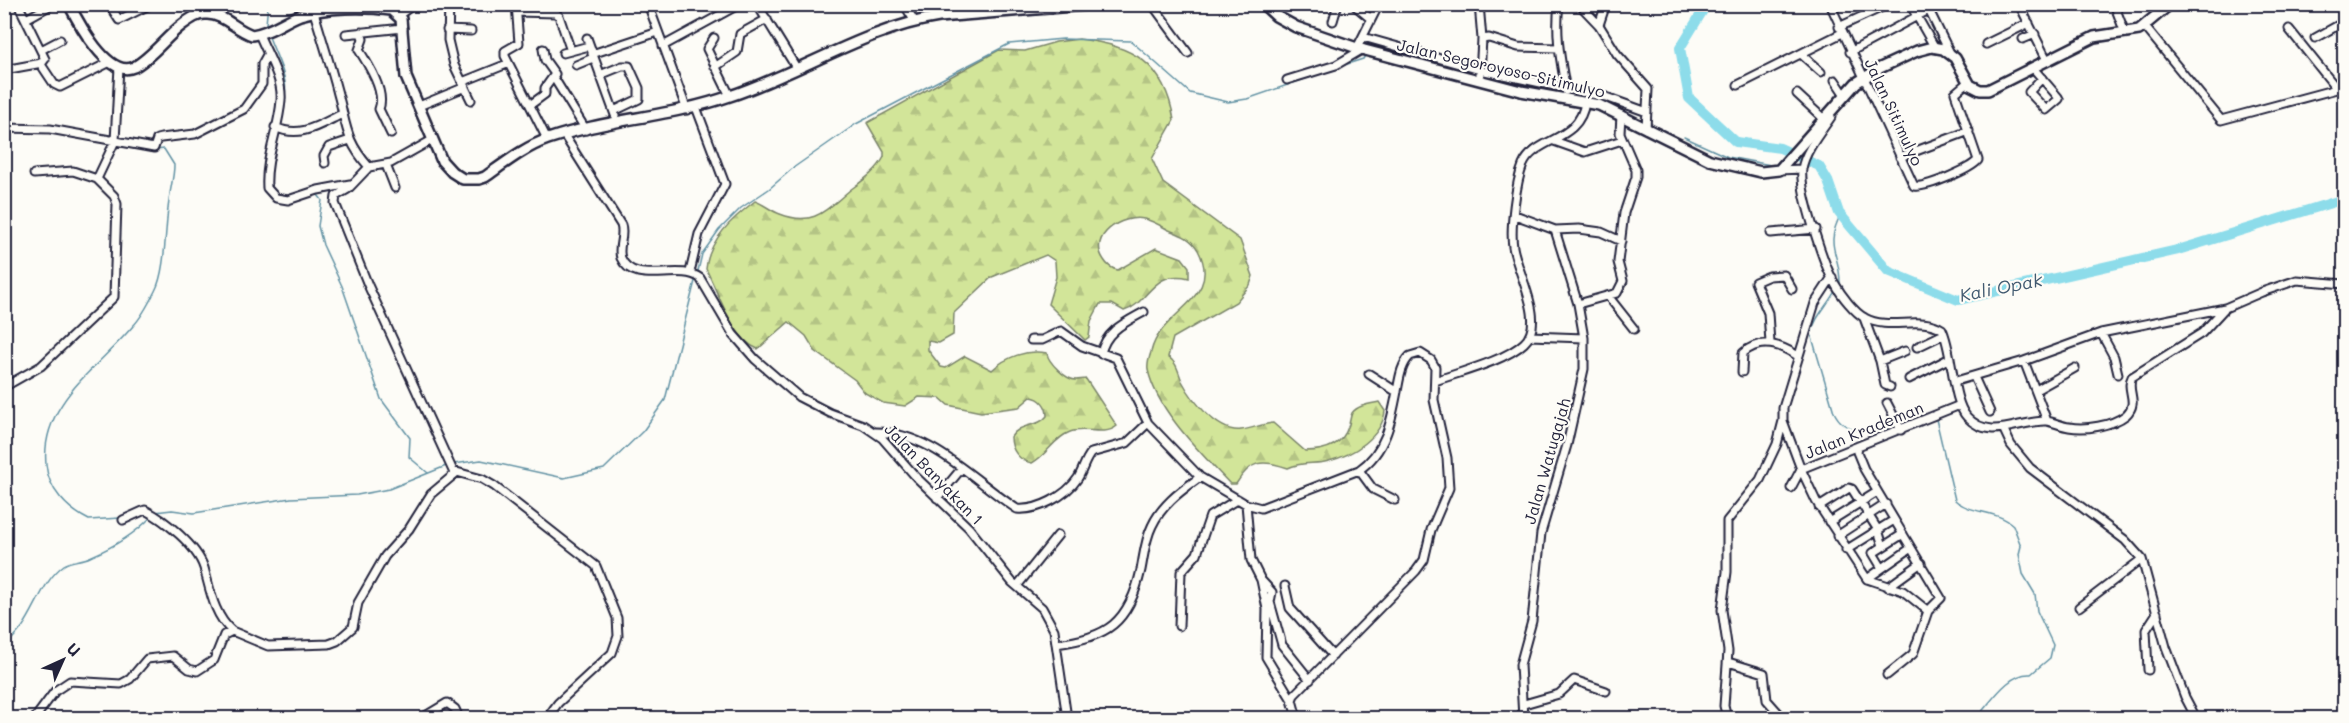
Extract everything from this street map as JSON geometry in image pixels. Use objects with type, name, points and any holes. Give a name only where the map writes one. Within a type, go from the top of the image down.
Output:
[{"type":"main road","points":[[73,6],[97,50],[115,64],[134,67],[172,32],[198,15],[216,15],[245,33],[259,34],[291,19],[314,12],[382,8],[402,10],[404,67],[432,140],[442,161],[452,172],[463,179],[474,180],[485,177],[548,139],[692,109],[915,22],[1052,5],[1097,4]]},
{"type":"main road","name":"Jalan Segoroyoso-Sitimulyo","points":[[1263,4],[1296,27],[1365,50],[1566,94],[1621,116],[1687,150],[1726,165],[1761,172],[1782,167]]},
{"type":"main road","points":[[1782,167],[1810,142],[1842,99],[1864,77],[1917,51],[1935,48],[1950,53],[1968,82],[1976,89],[1989,90],[2094,37],[2110,33],[2125,33],[2145,27],[2170,4]]},
{"type":"street","points":[[4,70],[40,63],[45,59],[18,4]]},
{"type":"street","points":[[26,19],[53,4]]},
{"type":"street","points":[[109,4],[119,20],[151,4]]},
{"type":"street","points":[[402,10],[414,4]]},
{"type":"street","points":[[449,4],[447,30],[454,65],[471,100]]},
{"type":"street","points":[[564,135],[621,225],[623,230],[620,252],[628,266],[644,273],[690,272],[699,234],[725,184],[663,46],[648,4]]},
{"type":"street","points":[[663,46],[740,4]]},
{"type":"street","points":[[758,4],[797,69]]},
{"type":"street","points":[[904,4],[915,22]]},
{"type":"street","points":[[954,4],[957,15]]},
{"type":"street","points":[[1152,4],[1188,53]]},
{"type":"street","points":[[1333,21],[1338,4]]},
{"type":"street","points":[[1353,4],[1371,19]]},
{"type":"street","points":[[1287,80],[1336,64],[1365,50],[1363,37],[1379,4]]},
{"type":"street","points":[[1363,37],[1479,75],[1482,39],[1479,4]]},
{"type":"street","points":[[1559,4],[1556,25],[1566,94],[1614,99],[1647,112]]},
{"type":"street","points":[[1579,4],[1599,25],[1617,54],[1648,89],[1646,129]]},
{"type":"street","points":[[1599,25],[1606,4]]},
{"type":"street","name":"Jalan Sitimulyo","points":[[1830,4],[1912,184],[1920,187],[1974,164],[1978,156],[1969,131]]},
{"type":"street","points":[[1738,85],[1802,55],[1841,30],[1889,4]]},
{"type":"street","points":[[1910,4],[1935,48]]},
{"type":"street","name":"Jalan Sitimulyo","points":[[1850,52],[1917,17],[1928,7],[1940,4]]},
{"type":"street","points":[[2019,4],[2047,60]]},
{"type":"street","points":[[2114,4],[2125,33]]},
{"type":"street","points":[[1928,7],[1950,53]]},
{"type":"street","points":[[548,139],[507,64],[505,51],[519,43],[517,8],[556,13],[559,16],[567,52],[590,49],[658,32]]},
{"type":"street","points":[[314,12],[350,140],[356,152],[369,167]]},
{"type":"street","points":[[715,67],[737,52],[740,34],[767,19]]},
{"type":"street","points":[[2315,38],[2344,22]]},
{"type":"street","points":[[1986,44],[2029,24]]},
{"type":"street","points":[[2145,27],[2221,120],[2341,88],[2289,29]]},
{"type":"street","points":[[346,34],[403,28]]},
{"type":"street","points":[[447,30],[471,31]]},
{"type":"street","points":[[362,32],[363,39],[359,50],[373,73],[381,102],[379,109],[391,134]]},
{"type":"street","points":[[259,34],[280,92],[278,128],[267,188],[276,198],[288,200],[318,190],[354,184]]},
{"type":"street","points":[[2024,39],[2035,34]]},
{"type":"street","points":[[714,38],[707,49],[730,96]]},
{"type":"street","points":[[1482,39],[1489,38],[1518,47],[1558,48]]},
{"type":"street","points":[[41,50],[60,40]]},
{"type":"street","points":[[543,49],[545,60],[554,69],[554,78],[586,130]]},
{"type":"street","points":[[576,65],[590,49]]},
{"type":"street","points":[[590,49],[618,123]]},
{"type":"street","points":[[4,117],[6,128],[51,129],[154,148],[161,138],[195,134],[236,115],[250,104],[262,84],[262,64],[267,55]]},
{"type":"street","points":[[1802,55],[1821,72]]},
{"type":"street","points":[[40,63],[54,84],[60,87],[115,64],[115,141],[97,179]]},
{"type":"street","points":[[419,106],[507,64]]},
{"type":"street","points":[[600,75],[622,66],[629,66],[639,88],[639,99],[614,111]]},
{"type":"street","points":[[2033,68],[2042,78],[2059,99],[2046,110],[2029,92],[2042,78]]},
{"type":"street","points":[[530,105],[545,94],[545,88],[554,78]]},
{"type":"street","points":[[1835,80],[1842,99],[1810,142],[1803,166],[1807,208],[1832,277],[1838,288],[1864,318],[1880,361],[1885,385],[1890,387]]},
{"type":"street","points":[[1900,157],[1969,131],[1955,93],[1968,82]]},
{"type":"street","points":[[1797,94],[1825,120]]},
{"type":"street","points":[[1435,381],[1512,351],[1530,336],[1533,326],[1531,307],[1513,246],[1515,214],[1526,160],[1573,129],[1580,120],[1585,102]]},
{"type":"street","points":[[278,128],[306,132],[342,114]]},
{"type":"street","points":[[1578,304],[1617,293],[1622,288],[1623,282],[1618,262],[1624,213],[1636,177],[1622,140],[1621,116]]},
{"type":"street","points":[[325,163],[324,156],[329,147],[350,140]]},
{"type":"street","points":[[432,140],[386,165],[369,167],[354,184],[336,196],[335,203],[368,285],[452,467],[488,482],[596,566],[609,596],[619,630],[612,653],[558,703],[547,718]]},
{"type":"street","points":[[1554,141],[1585,152],[1622,140]]},
{"type":"street","points":[[386,165],[394,188]]},
{"type":"street","name":"Jalan Segoroyoso-Sitimulyo","points":[[1782,167],[1803,166]]},
{"type":"street","points":[[4,387],[41,366],[114,297],[116,200],[97,179],[73,171],[34,174]]},
{"type":"street","points":[[1515,214],[1555,230],[1579,228],[1601,232],[1621,241]]},
{"type":"street","points":[[1771,233],[1816,229]]},
{"type":"street","name":"Jalan Watugajah","points":[[1523,718],[1520,665],[1533,612],[1541,533],[1578,402],[1584,369],[1584,338],[1578,304],[1555,230]]},
{"type":"street","name":"Jalan Banyakan 1","points":[[690,272],[704,282],[718,311],[733,334],[773,376],[814,406],[849,418],[874,432],[969,528],[1017,586],[1049,616],[1056,644],[1067,718]]},
{"type":"street","points":[[1770,343],[1768,313],[1755,282],[1769,276],[1784,275],[1792,289]]},
{"type":"street","name":"Jalan Krademan","points":[[1832,277],[1815,303],[1785,398],[1783,421],[1801,469],[1960,405]]},
{"type":"street","points":[[1956,381],[2024,361],[2101,333],[2225,309],[2297,280],[2344,285]]},
{"type":"street","points":[[1608,296],[1634,329]]},
{"type":"street","points":[[1864,318],[1883,324],[1936,326],[1944,334],[1960,405],[1972,422],[1989,429],[2004,430],[2047,421],[2083,429],[2124,416],[2134,402],[2130,386],[2132,377],[2202,333],[2225,309]]},
{"type":"street","points":[[1101,354],[1104,342],[1120,325],[1144,312]]},
{"type":"street","points":[[1031,340],[1042,340],[1061,331],[1118,361],[1148,423],[1200,477],[1246,504],[1262,508],[1359,470],[1377,456],[1406,360],[1415,354],[1425,355],[1431,360],[1435,367],[1434,400],[1448,458],[1449,488],[1431,530],[1426,554],[1416,571],[1292,700]]},
{"type":"street","points":[[2101,333],[2114,357],[2118,375]]},
{"type":"street","points":[[1917,347],[1944,334]]},
{"type":"street","points":[[1530,336],[1584,338]]},
{"type":"street","points":[[1742,372],[1743,352],[1756,345],[1779,344],[1798,356]]},
{"type":"street","points":[[1880,361],[1905,351]]},
{"type":"street","points":[[1909,379],[1950,358]]},
{"type":"street","points":[[2024,361],[2047,421]]},
{"type":"street","points":[[2036,390],[2075,368]]},
{"type":"street","points":[[1369,374],[1397,392]]},
{"type":"street","points":[[1974,377],[1990,412]]},
{"type":"street","points":[[1887,403],[1901,430]]},
{"type":"street","points":[[1727,718],[1724,706],[1728,662],[1722,610],[1727,572],[1727,520],[1760,480],[1777,444],[1783,421]]},
{"type":"street","points":[[874,432],[908,437],[962,468],[1017,509],[1034,509],[1074,483],[1091,453],[1127,443],[1148,423]]},
{"type":"street","points":[[2004,430],[2011,445],[2030,468],[2125,540],[2142,560],[2166,647],[2196,718]]},
{"type":"street","points":[[1858,446],[1857,453],[1877,492],[1941,598],[1928,611],[1915,651],[1887,675]]},
{"type":"street","points":[[123,519],[145,510],[191,548],[204,567],[208,588],[223,620],[232,631],[268,646],[329,645],[353,627],[356,607],[385,556],[409,529],[431,494],[452,467]]},
{"type":"street","points":[[937,498],[962,468]]},
{"type":"street","points":[[1791,488],[1801,469]]},
{"type":"street","points":[[1801,469],[1819,507],[1867,579],[1903,591],[1928,611]]},
{"type":"street","points":[[1359,470],[1373,489],[1395,500]]},
{"type":"street","points":[[1056,644],[1090,639],[1108,628],[1130,605],[1136,591],[1146,540],[1153,524],[1175,496],[1200,477]]},
{"type":"street","points":[[1819,507],[1849,488],[1878,530],[1883,546]]},
{"type":"street","points":[[1829,522],[1877,492]]},
{"type":"street","points":[[1179,626],[1181,572],[1197,554],[1210,516],[1238,499]]},
{"type":"street","points":[[1246,504],[1251,560],[1261,580],[1269,621],[1266,657],[1292,700],[1297,718]]},
{"type":"street","points":[[1837,536],[1886,504]]},
{"type":"street","points":[[1846,550],[1894,520]]},
{"type":"street","points":[[1882,568],[1873,555],[1903,534]]},
{"type":"street","points":[[1017,586],[1058,535]]},
{"type":"street","points":[[1867,579],[1911,548]]},
{"type":"street","points":[[2079,608],[2142,560]]},
{"type":"street","points":[[1888,586],[1921,563]]},
{"type":"street","points":[[1261,580],[1272,592],[1270,602],[1282,645],[1310,680]]},
{"type":"street","points":[[1285,586],[1290,608],[1333,656]]},
{"type":"street","points":[[2148,670],[2146,630],[2157,612]]},
{"type":"street","points":[[35,718],[55,691],[70,681],[121,684],[130,679],[147,659],[173,656],[189,669],[197,670],[214,660],[224,635],[232,631]]},
{"type":"street","points":[[1728,662],[1764,673],[1767,679],[1767,700],[1783,718]]},
{"type":"street","points":[[1524,704],[1559,694],[1574,680],[1606,692]]},
{"type":"street","points":[[422,718],[447,703],[455,709],[459,718]]},
{"type":"green space","points":[[1079,39],[1115,46],[1130,52],[1154,71],[1170,100],[1174,120],[1152,159],[1163,183],[1240,240],[1253,276],[1250,285],[1236,302],[1173,338],[1168,357],[1175,364],[1186,389],[1207,414],[1223,426],[1232,430],[1241,430],[1273,423],[1305,451],[1318,450],[1337,443],[1345,433],[1351,415],[1357,408],[1379,402],[1385,411],[1383,420],[1365,444],[1338,458],[1319,463],[1288,468],[1271,463],[1258,464],[1247,470],[1236,484],[1230,484],[1182,431],[1153,385],[1148,363],[1157,337],[1197,293],[1203,281],[1204,267],[1198,250],[1189,240],[1144,219],[1135,218],[1117,223],[1103,235],[1100,251],[1105,262],[1118,270],[1156,248],[1182,258],[1189,267],[1189,278],[1166,278],[1152,288],[1139,302],[1124,311],[1112,304],[1100,304],[1091,321],[1089,337],[1085,340],[1048,304],[1056,277],[1055,261],[1046,255],[992,277],[954,313],[953,335],[939,343],[928,341],[928,350],[941,367],[946,368],[965,356],[992,370],[1017,355],[1039,352],[1047,353],[1054,365],[1067,377],[1076,380],[1086,379],[1117,426],[1106,431],[1076,430],[1070,432],[1059,438],[1032,463],[1023,460],[1017,454],[1012,446],[1011,437],[1019,429],[1039,422],[1047,416],[1045,406],[1038,399],[1031,397],[1019,407],[981,412],[948,405],[940,398],[919,397],[905,406],[883,403],[865,393],[855,380],[815,351],[806,336],[789,322],[758,349],[749,344],[733,325],[706,269],[712,248],[723,230],[755,201],[792,218],[802,219],[819,214],[869,175],[884,157],[884,152],[867,123],[999,50],[1025,51],[1056,42]]},
{"type":"waterway","points":[[266,24],[268,4]]},
{"type":"waterway","name":"Kali Opak","points":[[1707,4],[1680,48],[1689,98],[1736,142],[1780,148],[1819,166],[1828,181],[1839,213],[1888,271],[1958,300],[2178,250],[2344,199]]},
{"type":"waterway","points":[[269,37],[285,79],[285,98],[280,125]]},
{"type":"waterway","points":[[698,271],[702,254],[719,230],[741,208],[769,189],[793,168],[856,124],[1009,44],[1063,39],[1131,41],[1190,93],[1228,102],[1247,99],[1325,72]]},
{"type":"waterway","points":[[1369,47],[1371,45],[1381,47],[1476,73]]},
{"type":"waterway","points":[[1338,67],[1363,59],[1366,54]]},
{"type":"waterway","points":[[1484,75],[1564,93]]},
{"type":"waterway","points":[[1568,94],[1584,96]]},
{"type":"waterway","points":[[1635,111],[1642,115]]},
{"type":"waterway","points":[[78,137],[109,144]]},
{"type":"waterway","points":[[1684,137],[1728,157],[1776,166]]},
{"type":"waterway","points":[[139,149],[152,151]]},
{"type":"waterway","points":[[120,518],[89,520],[66,504],[50,482],[46,464],[47,442],[52,423],[62,405],[74,388],[136,322],[148,305],[159,282],[174,165],[164,149],[156,150]]},
{"type":"waterway","points":[[270,181],[274,153]]},
{"type":"waterway","points":[[309,196],[318,195],[322,200],[318,226],[323,245],[342,286],[381,399],[410,438],[409,457],[428,473]]},
{"type":"waterway","points":[[1840,285],[1833,235],[1841,214]]},
{"type":"waterway","points":[[454,464],[481,460],[564,478],[604,469],[643,431],[665,400],[695,281]]},
{"type":"waterway","points":[[1835,291],[1818,317],[1811,334],[1834,412],[1844,425],[1858,430],[1891,428]]},
{"type":"waterway","points":[[1936,419],[1955,500],[1968,508],[2007,520],[2013,525],[2021,546],[2019,554],[2023,574],[2035,594],[2037,611],[2053,645],[2050,658],[2031,674],[2023,675],[2007,683],[1976,718]]},
{"type":"waterway","points":[[155,512],[172,510],[194,513],[291,498],[357,495],[389,489],[446,466]]},
{"type":"waterway","points":[[133,512],[142,508]]},
{"type":"waterway","points":[[4,645],[22,627],[47,584],[64,565],[87,558],[115,545],[151,517]]}]
